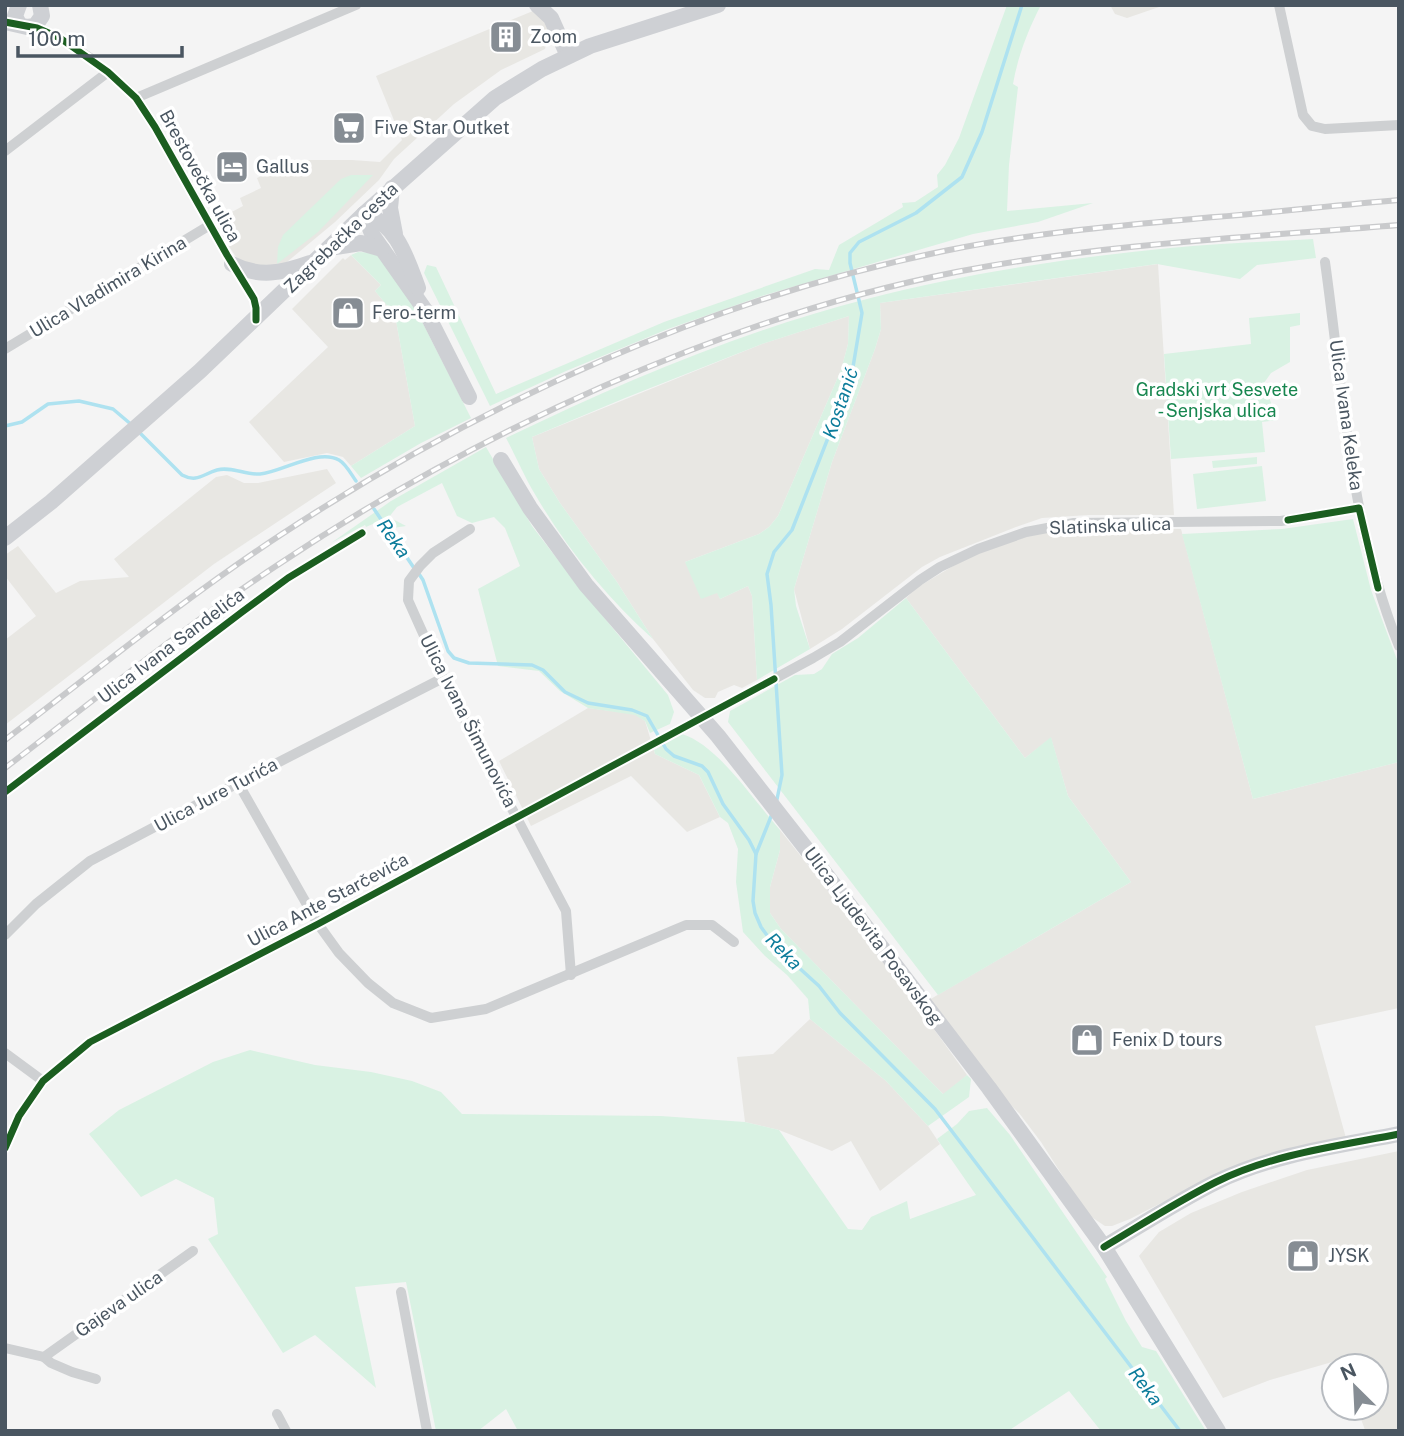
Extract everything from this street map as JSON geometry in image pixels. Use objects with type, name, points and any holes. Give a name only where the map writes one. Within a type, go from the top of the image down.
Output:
[{"type":"main road","name":"Zagrebačka cesta","points":[[5,538],[132,432],[256,320],[364,214],[495,98],[568,56],[606,40],[718,5]]},
{"type":"main road","points":[[543,7],[555,24],[568,56]]},
{"type":"main road","points":[[393,188],[390,208],[397,239],[425,310],[468,397]]},
{"type":"main road","points":[[364,214],[381,221],[397,239]]},
{"type":"main road","points":[[364,214],[370,231],[425,310]]},
{"type":"main road","points":[[232,264],[244,270],[269,274],[361,243],[383,250]]},
{"type":"main road","name":"Ulica Ljudevita Posavskog","points":[[501,460],[530,508],[586,585],[701,718],[784,821],[998,1099],[1104,1247],[1218,1431]]},
{"type":"main road","points":[[1104,1247],[1207,1187],[1235,1174],[1287,1157],[1399,1134]]},
{"type":"street","points":[[136,98],[356,5]]},
{"type":"street","points":[[1279,5],[1300,104],[1307,123],[1325,129],[1399,125]]},
{"type":"street","name":"Brestovečka ulica","points":[[26,13],[108,72],[136,98],[255,303],[256,320]]},
{"type":"street","points":[[5,151],[108,72]]},
{"type":"street","name":"Ulica Vladimira Kirina","points":[[5,349],[210,225]]},
{"type":"street","name":"Ulica Ivana Keleka","points":[[1325,262],[1359,508],[1374,574],[1399,646]]},
{"type":"street","name":"Slatinska ulica","points":[[701,718],[840,642],[940,567],[1026,531],[1074,523],[1281,521],[1359,508]]},
{"type":"street","name":"Ulica Ivana Šimunovića","points":[[470,529],[433,553],[417,570],[409,581],[408,600],[443,678],[566,911],[571,975]]},
{"type":"street","name":"Ulica Ivana Sandelića","points":[[5,792],[269,592],[362,533]]},
{"type":"street","name":"Ulica Jure Turića","points":[[5,935],[36,904],[90,861],[443,678]]},
{"type":"street","name":"Ulica Ante Starčevića","points":[[5,1148],[19,1116],[43,1081],[90,1042],[318,924],[701,718]]},
{"type":"street","points":[[238,783],[318,924],[339,953],[368,983],[393,1003],[431,1018],[486,1009],[686,925],[712,925],[734,942]]},
{"type":"street","points":[[5,1053],[43,1081]]},
{"type":"street","name":"Gajeva ulica","points":[[44,1357],[193,1251]]},
{"type":"street","points":[[401,1292],[427,1431]]},
{"type":"street","points":[[5,1348],[44,1357],[72,1372],[96,1379]]},
{"type":"street","points":[[277,1415],[286,1431]]},
{"type":"shaded area","points":[[1110,5],[1165,5],[1127,18],[1115,14]]},
{"type":"shaded area","points":[[533,11],[543,19],[549,32],[545,49],[501,70],[454,104],[394,159],[379,180],[335,222],[287,262],[274,268],[240,263],[213,222],[243,206],[240,198],[261,188],[257,178],[295,160],[380,162],[402,140],[376,76]]},
{"type":"shaded area","points":[[351,255],[381,285],[375,291],[395,315],[415,426],[351,466],[343,457],[327,453],[284,462],[249,422],[328,347],[292,309],[343,258],[345,260]]},
{"type":"shaded area","points":[[1158,264],[1174,515],[1042,518],[1016,527],[940,557],[922,567],[842,629],[810,649],[794,589],[832,462],[875,349],[881,329],[880,303]]},
{"type":"shaded area","points":[[849,316],[848,344],[841,370],[778,516],[759,534],[685,562],[718,593],[720,599],[748,586],[752,596],[757,680],[742,688],[734,685],[718,692],[715,698],[705,698],[693,690],[653,639],[617,582],[560,503],[539,469],[532,437],[762,344]]},
{"type":"shaded area","points":[[327,469],[336,483],[214,564],[5,725],[5,640],[36,616],[5,576],[5,555],[18,546],[56,593],[80,581],[129,577],[114,559],[216,477],[227,475],[244,483],[258,483]]},
{"type":"shaded area","points":[[1181,529],[1253,799],[1399,762],[1399,1008],[1315,1026],[1346,1138],[1212,1177],[1130,1219],[1105,1226],[1087,1214],[1041,1142],[1019,1113],[998,1093],[929,1000],[1131,882],[1068,796],[1051,738],[1025,758],[906,598],[918,587],[968,557],[1031,535],[1062,530]]},
{"type":"shaded area","points":[[588,708],[635,714],[645,721],[655,754],[699,775],[720,817],[687,832],[631,776],[531,826],[499,761]]},
{"type":"shaded area","points":[[780,830],[884,960],[967,1075],[944,1095],[781,929],[770,913],[770,887],[780,850]]},
{"type":"shaded area","points":[[810,1019],[886,1081],[928,1126],[940,1144],[880,1191],[851,1141],[832,1151],[779,1130],[745,1122],[737,1057],[773,1054]]},
{"type":"shaded area","points":[[1399,1151],[1399,1431],[1364,1431],[1362,1422],[1390,1422],[1390,1352],[1320,1352],[1320,1366],[1270,1380],[1223,1398],[1139,1256],[1159,1232],[1191,1213],[1307,1170]]},
{"type":"green space","points":[[1007,5],[1041,5],[1024,43],[1013,84],[1018,87],[1007,211],[1093,203],[1038,222],[973,234],[765,295],[668,329],[490,406],[424,273],[427,265],[436,267],[496,394],[664,322],[815,269],[829,270],[839,245],[903,207],[902,203],[915,202],[938,187],[937,175],[959,138]]},
{"type":"green space","points":[[351,175],[373,175],[318,232],[277,264],[278,247],[283,235],[341,179]]},
{"type":"green space","points":[[1313,239],[1316,258],[1257,265],[1240,279],[1157,264],[880,303],[881,329],[875,349],[832,462],[794,589],[796,606],[810,649],[757,680],[752,596],[748,586],[720,599],[717,593],[701,599],[685,562],[759,534],[778,516],[841,370],[848,344],[849,316],[762,344],[532,437],[539,469],[653,639],[620,607],[575,554],[536,496],[506,438],[594,397],[728,342],[867,299],[980,274],[1094,257],[1188,246]]},
{"type":"green space","points":[[358,252],[378,253],[407,292],[471,418],[361,478],[351,466],[415,426],[395,315],[375,291],[381,285],[351,255]]},
{"type":"green space","name":"Gradski vrt Sesvete - Senjska ulica","points":[[1300,313],[1300,325],[1290,327],[1290,362],[1271,373],[1264,383],[1277,420],[1262,422],[1265,452],[1171,459],[1164,354],[1251,344],[1249,318]]},
{"type":"green space","points":[[486,447],[532,526],[668,695],[674,712],[670,724],[650,733],[645,721],[635,715],[588,708],[560,691],[539,671],[498,666],[478,589],[520,566],[505,528],[494,517],[472,523],[457,516],[442,483],[397,507],[389,517],[406,526],[393,528],[384,519],[366,527],[365,525],[331,543],[391,501]]},
{"type":"green space","points":[[1257,457],[1257,464],[1213,468],[1212,461]]},
{"type":"green space","points":[[1262,466],[1266,501],[1197,509],[1193,474]]},
{"type":"green space","points":[[1353,519],[1371,590],[1399,665],[1399,762],[1253,799],[1182,534],[1282,529]]},
{"type":"green space","points":[[906,598],[1025,758],[1051,737],[1068,796],[1131,882],[938,995],[728,722],[730,711],[795,675],[814,674],[822,669],[832,654],[858,638]]},
{"type":"green space","points":[[682,734],[695,740],[722,762],[780,830],[780,850],[770,887],[770,913],[781,929],[943,1094],[967,1075],[971,1079],[969,1097],[928,1126],[886,1081],[810,1019],[808,999],[743,932],[736,882],[738,849],[728,823],[720,817],[699,775],[655,754],[654,750]]},
{"type":"green space","points":[[250,1050],[315,1065],[371,1072],[412,1081],[441,1092],[462,1114],[661,1116],[745,1122],[779,1130],[848,1229],[862,1230],[871,1217],[907,1201],[910,1219],[976,1195],[937,1139],[969,1111],[987,1108],[1010,1135],[1107,1277],[1105,1279],[1126,1321],[1142,1347],[1156,1351],[1206,1431],[1101,1431],[1069,1391],[1008,1431],[518,1431],[506,1409],[478,1431],[436,1431],[406,1282],[355,1287],[376,1388],[315,1335],[283,1353],[208,1239],[218,1234],[214,1198],[176,1179],[141,1197],[89,1134],[119,1110],[213,1062]]},
{"type":"waterway","name":"Kostanić","points":[[776,804],[782,775],[767,574],[774,552],[792,530],[851,379],[862,313],[850,253],[859,242],[916,213],[962,177],[982,132],[1022,5]]},
{"type":"waterway","name":"Reka","points":[[5,426],[22,422],[48,404],[79,401],[113,409],[133,426]]},
{"type":"waterway","name":"Reka","points":[[138,431],[187,477],[196,478],[222,469],[260,474],[311,459],[330,457],[339,460],[356,481]]},
{"type":"waterway","name":"Reka","points":[[374,509],[414,568]]},
{"type":"waterway","name":"Reka","points":[[419,574],[448,651],[454,658],[469,663],[532,665],[543,670],[565,692],[588,703],[632,710],[647,716],[666,749],[674,756],[702,766],[708,772],[723,804],[756,854],[753,901],[761,927],[774,945],[819,986],[840,1013],[935,1109],[1180,1431]]},
{"type":"waterway","name":"Kostanić","points":[[756,854],[772,814]]},
{"type":"railway","points":[[5,740],[211,583],[359,486],[519,399],[602,360],[687,326],[773,296],[861,271],[982,244],[1115,226],[1399,200]]},
{"type":"railway","points":[[5,768],[207,614],[353,517],[516,427],[602,387],[690,351],[778,319],[867,293],[1011,262],[1121,248],[1399,225]]},
{"type":"cycle path","points":[[5,22],[37,28],[60,38],[108,72],[136,98],[254,299],[256,320]]},
{"type":"cycle path","points":[[1288,520],[1359,508],[1378,588]]},
{"type":"cycle path","points":[[5,792],[288,578],[362,533]]},
{"type":"cycle path","points":[[5,1148],[19,1116],[43,1081],[90,1042],[318,924],[774,679]]},
{"type":"cycle path","points":[[1104,1247],[1188,1197],[1238,1172],[1306,1152],[1399,1134]]},
{"type":"place","name":"Zoom","points":[[506,37]]},
{"type":"place","name":"Five Star Outket","points":[[349,128]]},
{"type":"place","name":"Gallus","points":[[232,167]]},
{"type":"place","name":"Fero-term","points":[[348,313]]},
{"type":"place","name":"Fenix D tours","points":[[1087,1040]]},
{"type":"place","name":"JYSK","points":[[1303,1256]]}]
